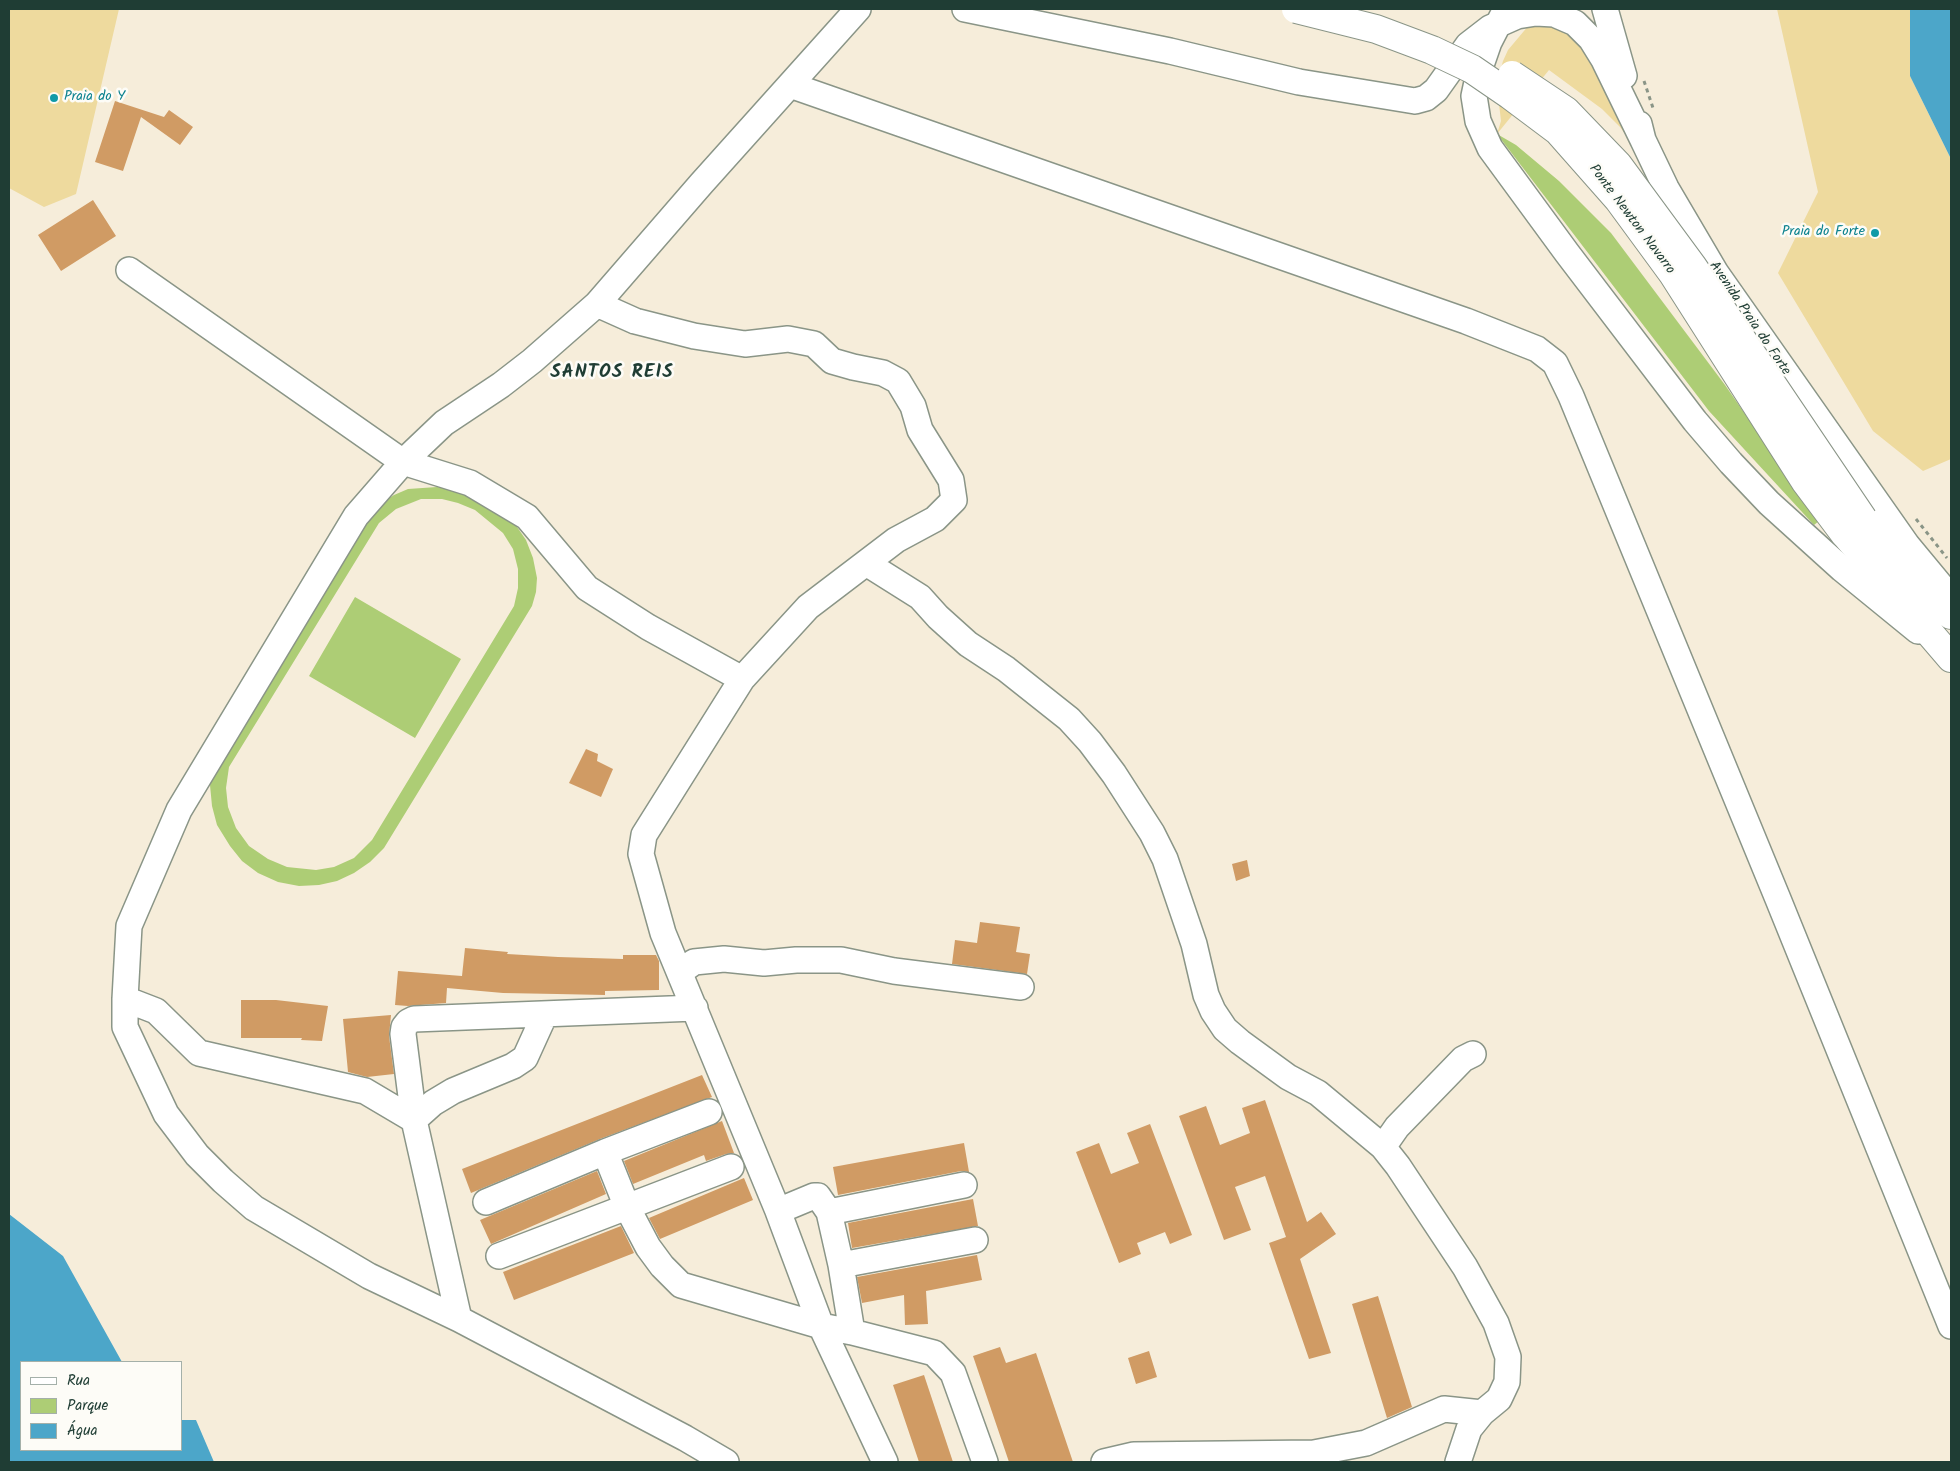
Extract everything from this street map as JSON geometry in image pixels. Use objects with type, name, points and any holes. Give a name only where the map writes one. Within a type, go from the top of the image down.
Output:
[{"type":"main road","name":"Ponte Newton Navarro","points":[[1296,9],[1376,29],[1432,50],[1472,69],[1558,131],[1618,199],[1667,267],[1806,480],[1854,526]]},
{"type":"main road","name":"Ponte Newton Navarro","points":[[1359,9],[1419,28],[1464,48],[1515,76],[1566,111],[1618,165],[1693,267],[1854,526]]},
{"type":"main road","points":[[1854,526],[1951,615]]},
{"type":"main road","points":[[1854,526],[1950,656]]},
{"type":"street","points":[[726,1462],[685,1438],[459,1319],[369,1276],[254,1208],[223,1181],[197,1155],[166,1114],[125,1027],[124,999],[130,926],[179,810],[356,516],[404,462],[444,423],[501,385],[532,361],[596,304],[858,9]]},
{"type":"street","points":[[965,9],[1170,51],[1299,82],[1415,101],[1426,98],[1436,90],[1468,45],[1502,17],[1536,13],[1554,14],[1575,23],[1591,39],[1604,60],[1644,140]]},
{"type":"street","name":"Avenida Praia do Forte","points":[[1604,9],[1644,140],[1671,197],[1716,272],[1907,545],[1951,598]]},
{"type":"street","points":[[1502,17],[1488,42],[1474,96],[1478,121],[1490,148],[1510,177],[1695,421],[1731,463],[1770,504],[1842,568],[1950,656]]},
{"type":"street","points":[[790,85],[1466,321],[1537,349],[1555,364],[1571,396],[1951,1326]]},
{"type":"street","points":[[129,270],[404,462],[470,483],[527,517],[587,588],[648,627],[742,679]]},
{"type":"street","points":[[596,304],[635,321],[694,336],[744,344],[788,339],[814,344],[832,361],[883,373],[898,381],[913,406],[920,430],[951,480],[954,500],[935,519],[896,540],[808,607],[742,679],[644,835],[641,854],[662,933],[680,972],[778,1211],[821,1326],[885,1462]]},
{"type":"street","points":[[866,563],[920,596],[938,617],[968,644],[1006,669],[1069,719],[1090,742],[1114,774],[1152,833],[1165,859],[1194,944],[1206,995],[1213,1011],[1225,1029],[1288,1077],[1318,1093],[1383,1147],[1398,1166],[1465,1266],[1496,1323],[1508,1357],[1507,1382],[1499,1399],[1482,1413],[1469,1429],[1458,1462]]},
{"type":"street","points":[[680,972],[694,962],[724,959],[764,963],[796,960],[841,960],[894,971],[1021,987]]},
{"type":"street","points":[[124,999],[156,1012],[199,1053],[365,1091],[414,1120]]},
{"type":"street","points":[[459,1319],[414,1120],[403,1034],[404,1027],[414,1019],[695,1008]]},
{"type":"street","points":[[414,1120],[433,1104],[453,1091],[513,1066],[525,1058],[545,1014]]},
{"type":"street","points":[[1383,1147],[1397,1127],[1463,1060],[1473,1054]]},
{"type":"street","points":[[486,1202],[605,1152],[709,1112]]},
{"type":"street","points":[[605,1152],[627,1207],[648,1247],[662,1266],[682,1285],[821,1326],[934,1353],[953,1373],[985,1462]]},
{"type":"street","points":[[499,1256],[731,1167]]},
{"type":"street","points":[[829,1212],[964,1186]]},
{"type":"street","points":[[778,1211],[818,1196],[829,1212],[841,1265],[852,1332]]},
{"type":"street","points":[[841,1265],[975,1240]]},
{"type":"street","points":[[1104,1462],[1134,1455],[1315,1457],[1366,1443],[1444,1410],[1482,1413]]},
{"type":"path","points":[[1641,72],[1655,117]]},
{"type":"path","points":[[1914,516],[1951,563]]},
{"type":"green space","points":[[1497,134],[1516,145],[1559,181],[1611,233],[1725,385],[1819,521],[1814,525],[1709,411]]},
{"type":"green space","points":[[437,487],[469,491],[515,524],[526,540],[533,558],[537,578],[532,606],[384,848],[370,862],[354,873],[337,881],[319,885],[299,886],[278,882],[258,873],[242,861],[217,825],[212,806],[210,785],[214,770],[377,506],[408,489]],"holes":[[[421,499],[442,499],[475,510],[503,533],[513,549],[518,569],[518,588],[514,606],[372,840],[354,858],[334,867],[316,870],[287,867],[268,859],[249,846],[236,828],[228,807],[226,788],[229,767],[379,523],[396,509]]]},
{"type":"green space","points":[[355,597],[461,659],[415,738],[309,676]]},
{"type":"sand","name":"Praia do Y","points":[[9,9],[119,9],[76,194],[44,207],[9,188]]},
{"type":"sand","name":"Praia do Forte","points":[[1777,9],[1910,9],[1910,76],[1951,159],[1951,459],[1923,471],[1873,431],[1778,273],[1818,192]]},
{"type":"sand","points":[[1571,17],[1659,179],[1620,127],[1602,109],[1549,70],[1497,134],[1501,121],[1498,95],[1499,75],[1508,50],[1529,25]]},
{"type":"water","points":[[1910,9],[1951,9],[1951,159],[1910,76]]},
{"type":"water","points":[[9,1214],[63,1256],[121,1361],[20,1361],[20,1451],[182,1451],[182,1420],[196,1420],[214,1462],[9,1462]]},
{"type":"building","points":[[115,101],[164,117],[169,110],[193,127],[180,145],[141,117],[123,171],[95,162]]},
{"type":"building","points":[[93,200],[116,236],[61,271],[38,235]]},
{"type":"building","points":[[586,749],[598,754],[597,761],[613,769],[601,797],[569,783]]},
{"type":"building","points":[[1247,860],[1250,876],[1236,881],[1232,864]]},
{"type":"building","points":[[980,922],[1020,927],[1016,952],[1030,954],[1027,974],[952,964],[955,940],[977,943]]},
{"type":"building","points":[[465,948],[508,952],[507,954],[558,957],[623,959],[623,955],[656,955],[659,961],[659,990],[605,991],[605,995],[503,993],[447,988],[446,1003],[408,1006],[395,1005],[398,971],[462,976]]},
{"type":"building","points":[[241,1000],[276,1000],[328,1006],[322,1041],[301,1040],[302,1038],[241,1038]]},
{"type":"building","points":[[391,1015],[389,1036],[394,1074],[367,1077],[348,1072],[343,1019]]},
{"type":"building","points":[[702,1075],[712,1097],[600,1139],[471,1193],[462,1169]]},
{"type":"building","points":[[1265,1100],[1307,1222],[1321,1212],[1336,1234],[1300,1259],[1331,1353],[1309,1359],[1269,1243],[1286,1237],[1265,1176],[1235,1187],[1251,1230],[1224,1240],[1179,1116],[1206,1106],[1220,1145],[1250,1133],[1242,1108]]},
{"type":"building","points":[[722,1121],[734,1153],[706,1161],[704,1155],[633,1184],[624,1161]]},
{"type":"building","points":[[1150,1124],[1192,1235],[1170,1244],[1165,1232],[1137,1243],[1141,1254],[1119,1263],[1076,1152],[1099,1143],[1111,1174],[1139,1163],[1127,1133]]},
{"type":"building","points":[[964,1143],[969,1172],[961,1171],[838,1195],[833,1167]]},
{"type":"building","points":[[597,1171],[606,1194],[491,1244],[480,1220]]},
{"type":"building","points":[[744,1178],[753,1200],[660,1239],[649,1218]]},
{"type":"building","points":[[973,1199],[978,1226],[852,1248],[848,1223]]},
{"type":"building","points":[[621,1226],[634,1253],[514,1300],[503,1272]]},
{"type":"building","points":[[977,1255],[982,1280],[926,1291],[928,1324],[905,1325],[904,1295],[862,1303],[857,1277]]},
{"type":"building","points":[[1378,1296],[1412,1407],[1387,1418],[1352,1304]]},
{"type":"building","points":[[1000,1347],[1006,1363],[1036,1353],[1073,1462],[1009,1462],[973,1356]]},
{"type":"building","points":[[1149,1351],[1157,1377],[1136,1384],[1128,1358]]},
{"type":"building","points":[[924,1375],[953,1462],[919,1462],[893,1385]]},
{"type":"place","name":"Praia do Y","points":[[54,98]]},
{"type":"place","name":"Praia do Forte","points":[[1875,233]]},
{"type":"district","name":"SANTOS REIS","points":[[612,374]]}]
